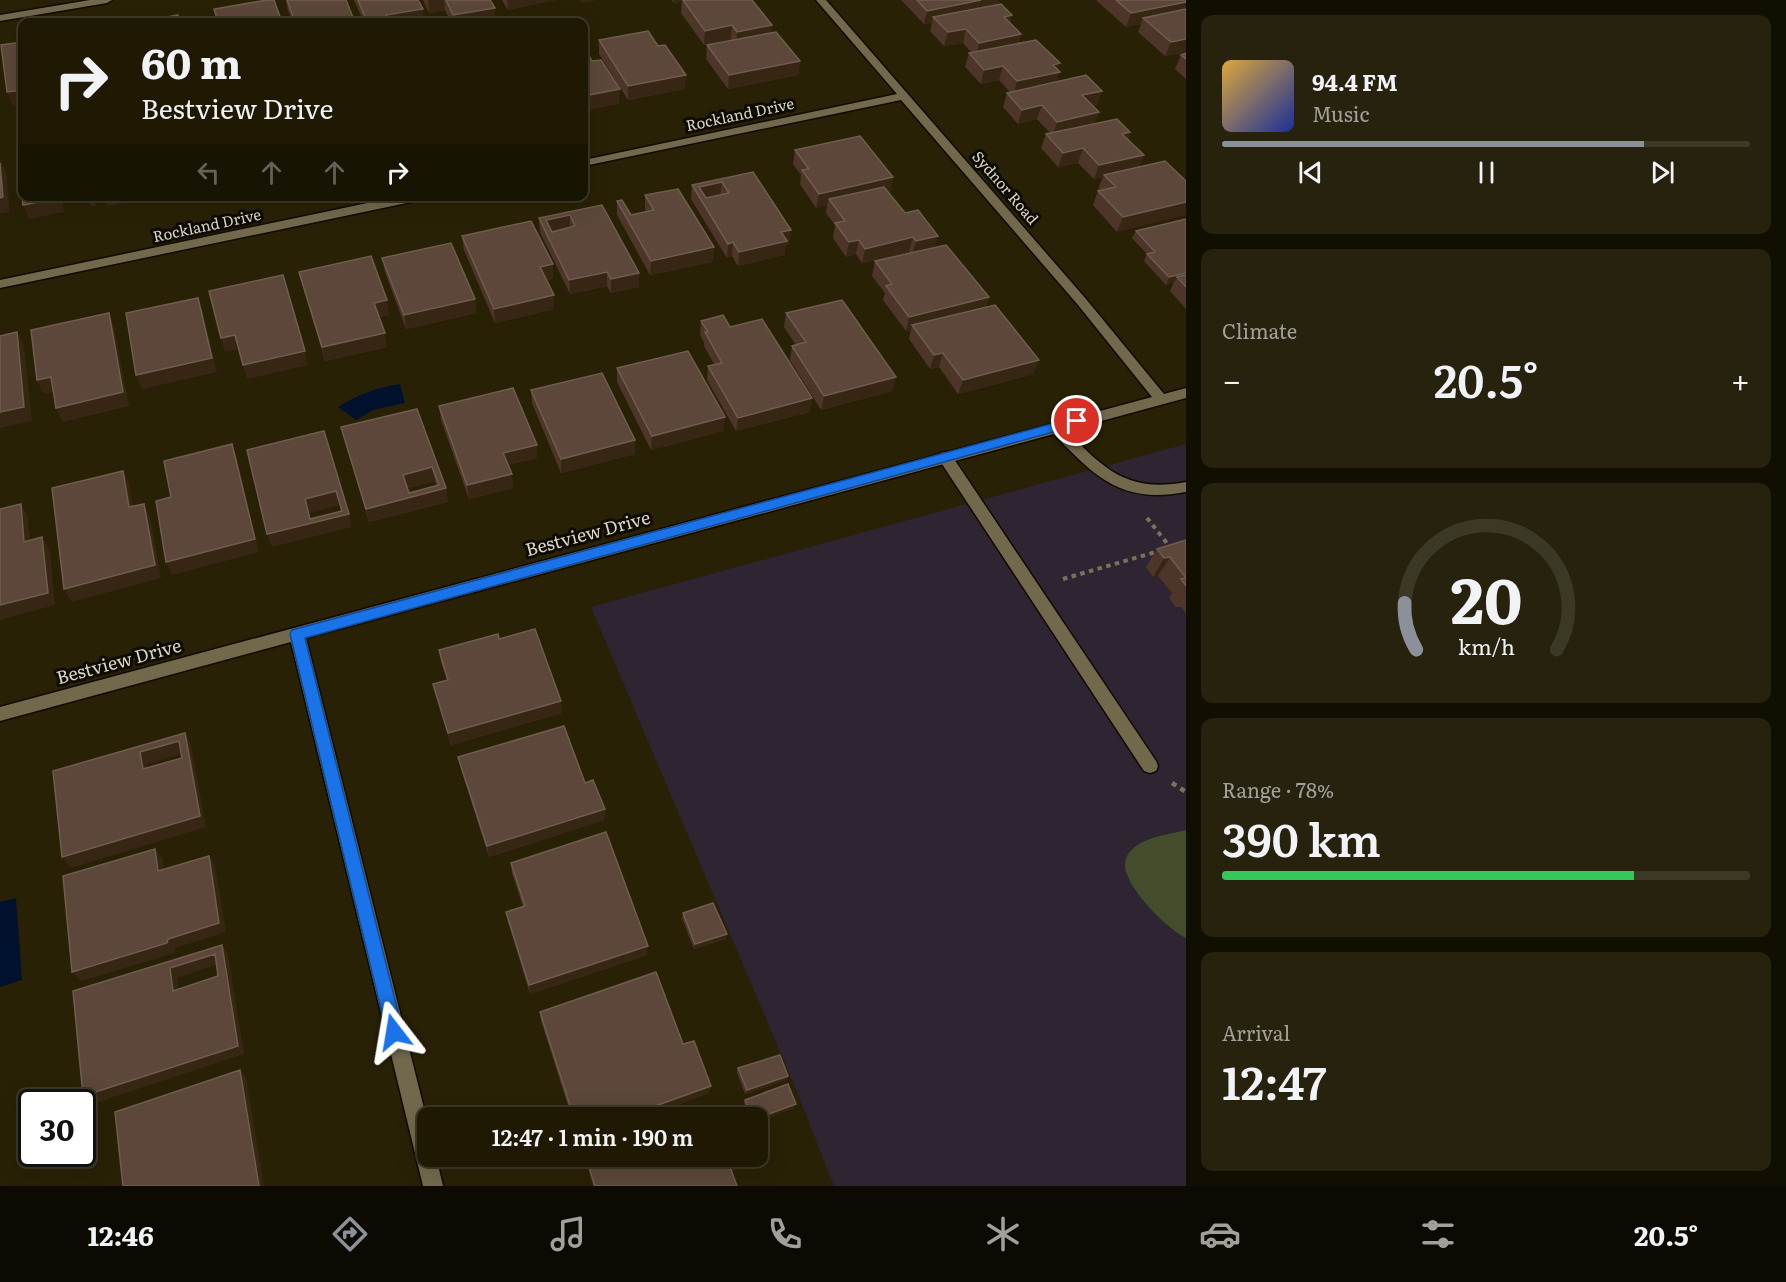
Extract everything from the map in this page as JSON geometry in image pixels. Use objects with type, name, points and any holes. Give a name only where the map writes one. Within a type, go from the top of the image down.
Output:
[{"type":"street","points":[[0,18],[107,0]]},
{"type":"street","name":"Sydnor Road","points":[[821,0],[1082,302],[1161,399]]},
{"type":"street","name":"Rockland Drive","points":[[588,162],[903,96]]},
{"type":"street","name":"Rockland Drive","points":[[0,284],[397,201]]},
{"type":"street","name":"Bestview Drive","points":[[0,714],[1186,393]]},
{"type":"street","points":[[1055,427],[1096,469],[1110,479],[1153,491],[1186,487]]},
{"type":"street","points":[[945,457],[1150,766]]},
{"type":"street","points":[[297,634],[433,1186]]},
{"type":"path","points":[[1147,517],[1171,548]]},
{"type":"path","points":[[1030,588],[1178,546]]},
{"type":"shaded area","points":[[1186,444],[1186,1186],[834,1186],[793,1082],[591,607]]},
{"type":"green space","points":[[1186,830],[1186,938],[1177,933],[1144,902],[1128,877],[1125,865],[1127,856],[1138,845],[1154,838]]},
{"type":"water","points":[[400,384],[405,403],[373,410],[356,420],[338,407],[368,392]]},
{"type":"water","points":[[16,898],[22,980],[0,987],[0,902]]},
{"type":"building","points":[[274,0],[281,18],[217,18],[214,9]]},
{"type":"building","points":[[287,0],[346,0],[353,18],[294,18]]},
{"type":"building","points":[[358,0],[418,0],[423,9],[386,15],[387,18],[366,18]]},
{"type":"building","points":[[446,0],[490,0],[495,8],[453,15]]},
{"type":"building","points":[[683,0],[752,0],[772,25],[737,32],[732,25],[705,31]]},
{"type":"building","points":[[917,0],[981,0],[927,11]]},
{"type":"building","points":[[1116,0],[1186,0],[1186,2],[1131,13]]},
{"type":"building","points":[[1001,4],[1012,15],[1004,17],[1021,34],[979,43],[966,29],[948,32],[933,17]]},
{"type":"building","points":[[1186,9],[1186,39],[1171,42],[1143,18]]},
{"type":"building","points":[[178,15],[178,18],[162,18]]},
{"type":"building","points":[[648,31],[658,46],[665,45],[686,75],[628,86],[599,40]]},
{"type":"building","points":[[776,32],[800,61],[729,75],[707,45]]},
{"type":"building","points":[[1036,40],[1060,63],[1053,65],[1060,72],[1017,81],[1003,66],[984,70],[969,53]]},
{"type":"building","points":[[18,43],[18,91],[7,92],[1,45]]},
{"type":"building","points":[[588,54],[592,61],[601,60],[620,89],[588,95]]},
{"type":"building","points":[[1086,75],[1102,91],[1082,95],[1099,112],[1057,122],[1042,105],[1022,110],[1007,93]]},
{"type":"building","points":[[1117,119],[1130,132],[1122,134],[1144,155],[1099,165],[1083,148],[1063,153],[1046,134]]},
{"type":"building","points":[[860,136],[893,177],[819,194],[802,170],[809,169],[795,150]]},
{"type":"building","points":[[1165,161],[1186,181],[1186,202],[1123,217],[1098,191],[1116,187],[1104,175]]},
{"type":"building","points":[[0,163],[3,197],[0,198]]},
{"type":"building","points":[[753,172],[791,230],[781,232],[787,241],[739,252],[733,242],[728,244],[692,185]],"holes":[[[722,182],[729,193],[706,198],[699,187]]]},
{"type":"building","points":[[884,187],[905,213],[918,210],[938,236],[916,241],[913,237],[865,249],[859,240],[849,242],[835,223],[845,221],[829,199]]},
{"type":"building","points":[[678,189],[714,247],[651,261],[617,201],[622,200],[631,215],[654,210],[645,195]]},
{"type":"building","points":[[23,201],[43,201],[23,205]]},
{"type":"building","points":[[602,205],[639,273],[611,279],[607,272],[569,280],[539,218]],"holes":[[[570,215],[575,226],[552,232],[546,220]]]},
{"type":"building","points":[[1186,219],[1186,273],[1169,277],[1147,254],[1155,252],[1136,231]]},
{"type":"building","points":[[531,221],[553,264],[540,267],[554,295],[494,309],[462,236]]},
{"type":"building","points":[[451,243],[475,299],[404,315],[382,258]]},
{"type":"building","points":[[946,245],[989,297],[909,317],[886,286],[892,284],[875,261]]},
{"type":"building","points":[[371,256],[387,300],[374,303],[385,333],[322,347],[299,272]]},
{"type":"building","points":[[283,275],[305,351],[243,365],[235,335],[221,338],[209,291]]},
{"type":"building","points":[[1186,275],[1186,287],[1177,277]]},
{"type":"building","points":[[198,298],[212,358],[136,375],[126,313]]},
{"type":"building","points":[[842,300],[896,377],[824,396],[792,346],[806,342],[786,313]]},
{"type":"building","points":[[995,305],[1039,360],[963,380],[943,353],[934,355],[912,325]]},
{"type":"building","points":[[109,313],[123,392],[56,408],[51,377],[37,380],[31,330]]},
{"type":"building","points":[[723,315],[730,327],[762,319],[812,398],[738,418],[708,366],[722,363],[701,321]]},
{"type":"building","points":[[17,332],[24,407],[0,412],[0,336]]},
{"type":"building","points":[[688,351],[725,417],[652,436],[617,368]]},
{"type":"building","points":[[602,373],[635,440],[561,459],[531,390]]},
{"type":"building","points":[[513,388],[537,445],[503,453],[512,474],[467,485],[439,406]]},
{"type":"building","points":[[417,409],[446,488],[366,509],[341,427]],"holes":[[[432,467],[439,485],[409,493],[403,475]]]},
{"type":"building","points":[[324,431],[349,514],[267,534],[247,450]],"holes":[[[336,491],[342,511],[310,519],[305,499]]]},
{"type":"building","points":[[232,444],[255,539],[166,562],[156,501],[171,497],[164,461]]},
{"type":"building","points":[[123,471],[129,507],[144,504],[155,565],[64,589],[52,488]]},
{"type":"building","points":[[21,504],[24,542],[42,537],[48,593],[0,605],[0,509]]},
{"type":"building","points":[[1186,540],[1186,578],[1170,557],[1164,558],[1157,549]]},
{"type":"building","points":[[535,629],[561,701],[448,733],[433,684],[448,680],[439,650],[498,634],[499,639]]},
{"type":"building","points":[[564,726],[585,783],[593,780],[605,809],[487,846],[458,757]]},
{"type":"building","points":[[185,733],[200,816],[62,857],[53,771]],"holes":[[[179,741],[182,758],[143,769],[140,752]]]},
{"type":"building","points":[[606,832],[648,946],[529,985],[506,912],[525,906],[511,863]]},
{"type":"building","points":[[155,849],[158,871],[209,856],[219,923],[168,939],[167,943],[72,972],[63,876]]},
{"type":"building","points":[[713,903],[727,934],[695,944],[683,913]]},
{"type":"building","points":[[222,945],[238,1046],[96,1092],[96,1089],[82,1089],[73,991]],"holes":[[[215,954],[218,976],[173,991],[170,968]]]},
{"type":"building","points":[[656,972],[683,1044],[694,1041],[711,1086],[653,1107],[570,1107],[540,1012]]},
{"type":"building","points":[[780,1055],[788,1076],[747,1090],[738,1068]]},
{"type":"building","points":[[240,1070],[259,1186],[123,1186],[115,1112]]},
{"type":"building","points":[[788,1084],[796,1104],[768,1114],[768,1107],[748,1107],[745,1100]]},
{"type":"building","points":[[589,1167],[730,1167],[737,1186],[595,1186]]},
{"type":"route","points":[[394,1032],[297,634],[1077,421]]}]
